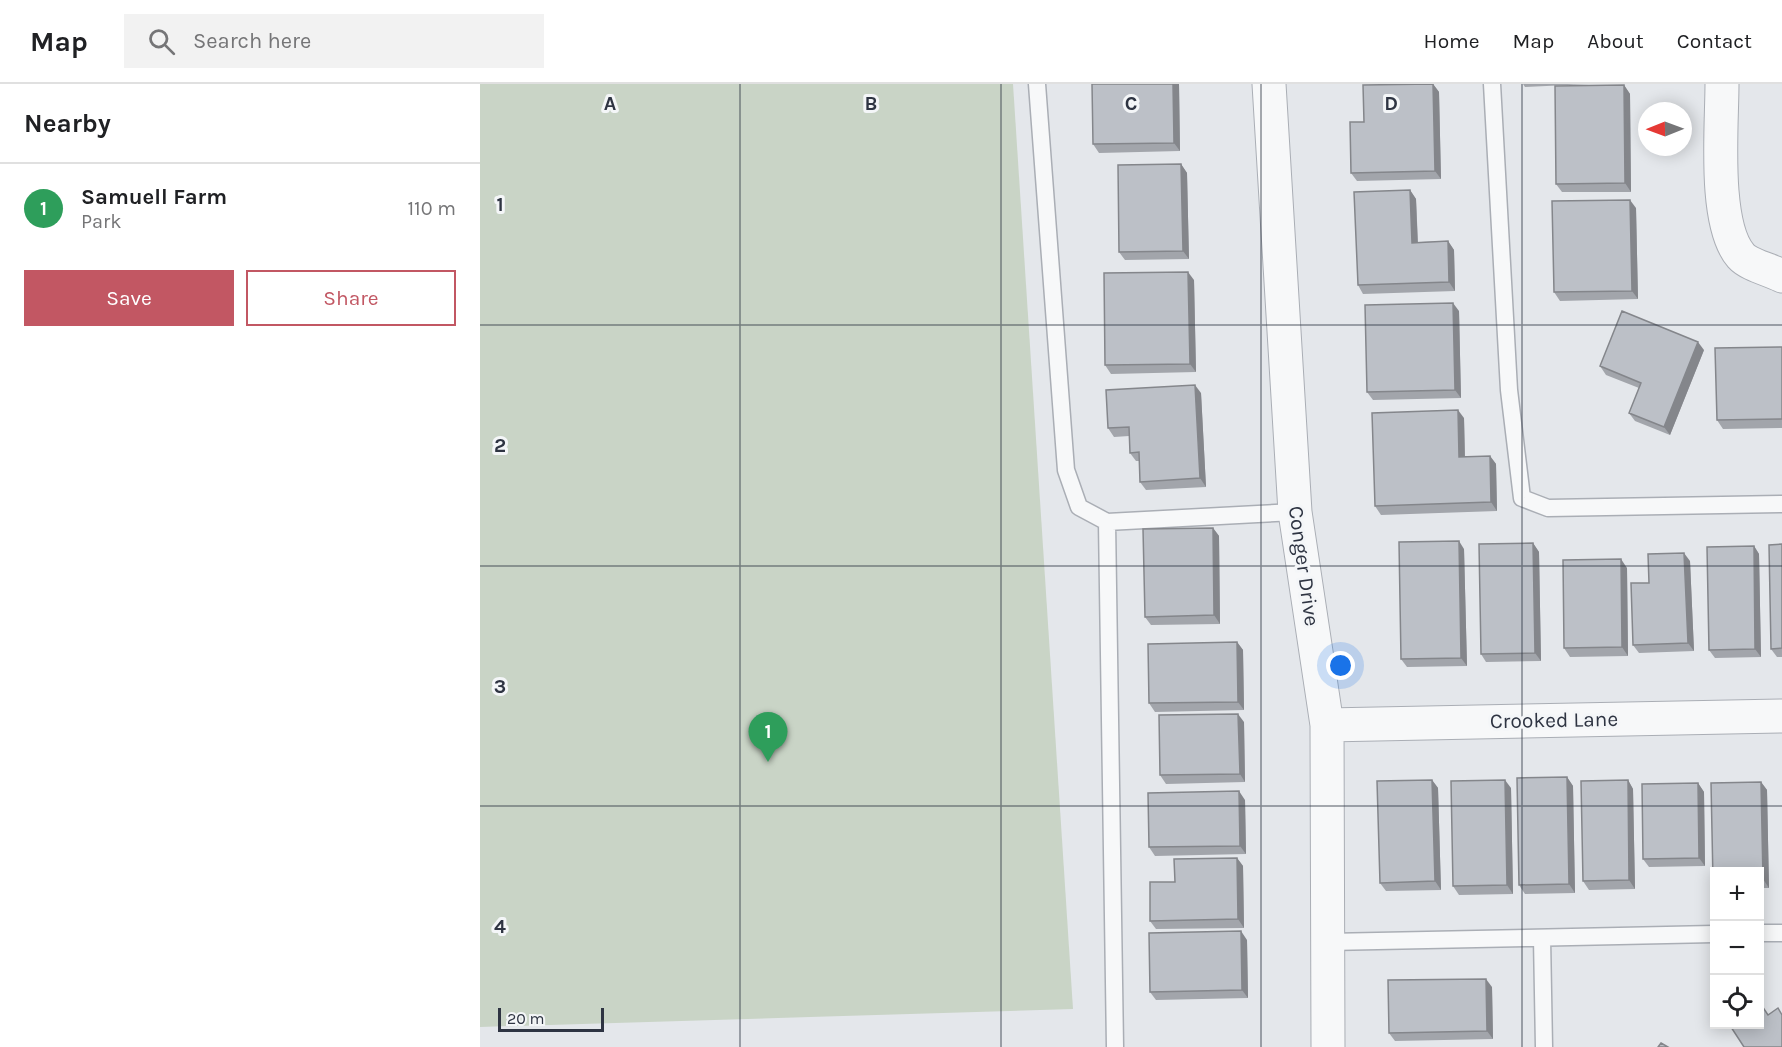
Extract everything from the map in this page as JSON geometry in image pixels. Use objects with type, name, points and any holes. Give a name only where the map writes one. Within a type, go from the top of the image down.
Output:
[{"type":"street","name":"Conger Drive","points":[[1269,84],[1295,512],[1327,724],[1328,1047]]},
{"type":"street","points":[[1722,84],[1723,214],[1729,235],[1741,257],[1782,276]]},
{"type":"street","name":"Crooked Lane","points":[[1327,724],[1782,716]]},
{"type":"lane","points":[[1037,84],[1066,470],[1079,507],[1107,522],[1295,512]]},
{"type":"lane","points":[[1492,84],[1509,390],[1522,498],[1548,508],[1782,504]]},
{"type":"lane","points":[[1107,522],[1115,1047]]},
{"type":"lane","points":[[1764,933],[1782,933]]},
{"type":"lane","points":[[1328,942],[1710,934]]},
{"type":"lane","points":[[1542,938],[1544,1047]]},
{"type":"green space","points":[[480,84],[1013,84],[1073,1009],[480,1027]]},
{"type":"building","points":[[1092,84],[1173,84],[1174,143],[1093,144]]},
{"type":"building","points":[[1433,84],[1435,171],[1351,173],[1350,122],[1364,122],[1363,85]]},
{"type":"building","points":[[1624,85],[1625,183],[1556,184],[1555,86]]},
{"type":"building","points":[[1181,164],[1183,251],[1119,252],[1118,165]]},
{"type":"building","points":[[1410,190],[1412,243],[1448,241],[1449,282],[1358,285],[1354,192]]},
{"type":"building","points":[[1630,200],[1632,291],[1554,292],[1552,201]]},
{"type":"building","points":[[1188,272],[1190,364],[1105,365],[1104,273]]},
{"type":"building","points":[[1453,303],[1455,390],[1367,392],[1365,305]]},
{"type":"building","points":[[1622,311],[1698,342],[1664,427],[1629,413],[1641,383],[1600,366]]},
{"type":"building","points":[[1782,347],[1782,419],[1717,420],[1715,348]]},
{"type":"building","points":[[1195,385],[1200,478],[1140,482],[1139,452],[1130,453],[1129,427],[1108,428],[1106,390]]},
{"type":"building","points":[[1458,410],[1459,457],[1490,456],[1491,502],[1375,506],[1372,413]]},
{"type":"building","points":[[1213,528],[1214,615],[1145,617],[1143,529]]},
{"type":"building","points":[[1459,541],[1461,658],[1401,659],[1399,542]]},
{"type":"building","points":[[1533,543],[1535,653],[1481,654],[1479,544]]},
{"type":"building","points":[[1782,544],[1782,648],[1771,649],[1769,545]]},
{"type":"building","points":[[1754,546],[1755,649],[1709,650],[1707,547]]},
{"type":"building","points":[[1684,553],[1688,643],[1633,645],[1631,583],[1649,583],[1648,554]]},
{"type":"building","points":[[1621,559],[1622,647],[1564,648],[1563,560]]},
{"type":"building","points":[[1237,642],[1238,702],[1149,703],[1148,644]]},
{"type":"building","points":[[1238,714],[1240,774],[1160,775],[1159,715]]},
{"type":"building","points":[[1567,777],[1569,884],[1519,885],[1517,778]]},
{"type":"building","points":[[1432,780],[1435,881],[1380,883],[1377,781]]},
{"type":"building","points":[[1505,780],[1507,885],[1453,886],[1451,781]]},
{"type":"building","points":[[1628,780],[1629,880],[1583,881],[1581,781]]},
{"type":"building","points":[[1761,782],[1763,867],[1713,867],[1711,783]]},
{"type":"building","points":[[1698,783],[1699,858],[1643,859],[1642,784]]},
{"type":"building","points":[[1239,791],[1240,846],[1149,847],[1148,793]]},
{"type":"building","points":[[1237,858],[1238,919],[1150,921],[1150,882],[1175,882],[1174,859]]},
{"type":"building","points":[[1241,931],[1242,990],[1150,992],[1149,933]]},
{"type":"building","points":[[1486,979],[1487,1031],[1389,1033],[1388,980]]},
{"type":"building","points":[[1778,1008],[1782,1015],[1782,1047],[1744,1047],[1732,1029],[1764,1029],[1764,1009],[1768,1015]]},
{"type":"place","name":"Samuell Farm","points":[[768,762]]}]
